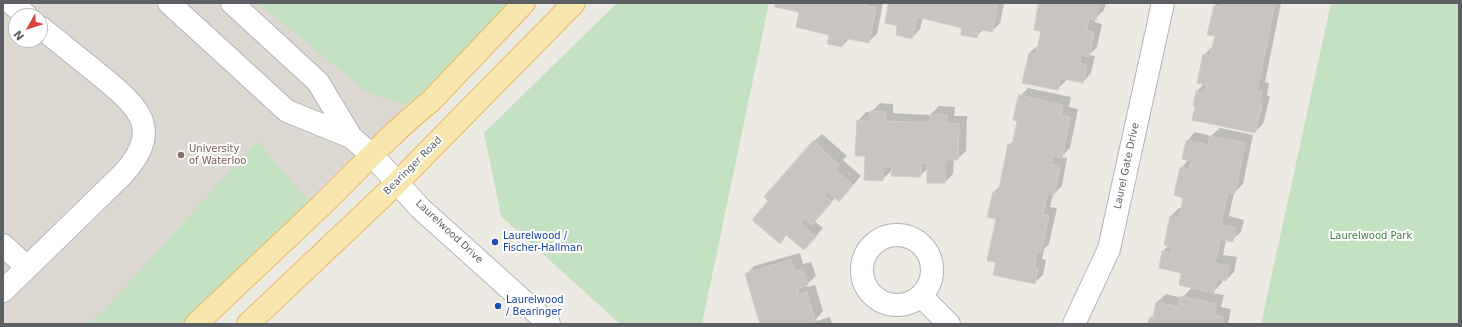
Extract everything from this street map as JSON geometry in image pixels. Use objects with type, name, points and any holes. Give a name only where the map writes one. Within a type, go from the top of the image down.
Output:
[{"type":"main road","points":[[196,324],[419,110],[431,101],[524,3]]},
{"type":"main road","name":"Bearinger Road","points":[[248,324],[398,182],[574,3]]},
{"type":"street","name":"Laurelwood Drive","points":[[170,3],[287,111],[351,137]]},
{"type":"street","name":"Laurelwood Drive","points":[[232,3],[318,82],[351,137],[372,155],[420,208],[549,324]]},
{"type":"street","name":"Laurel Gate Drive","points":[[1074,324],[1109,249],[1163,3]]},
{"type":"street","points":[[3,291],[132,164],[141,150],[144,141],[144,131],[139,114],[122,93],[48,33]]},
{"type":"street","points":[[3,245],[27,267]]},
{"type":"street","points":[[921,296],[949,324]]},
{"type":"shaded area","name":"University of Waterloo","points":[[3,3],[513,3],[442,76],[406,105],[312,205],[195,324],[3,324]]},
{"type":"green space","points":[[258,3],[513,3],[442,76],[406,105],[368,93]]},
{"type":"green space","points":[[617,3],[769,3],[702,324],[620,324],[501,216],[484,133]]},
{"type":"green space","name":"Laurelwood Park","points":[[1331,3],[1459,3],[1459,324],[1261,324]]},
{"type":"green space","points":[[257,141],[312,205],[195,324],[87,324],[104,310]]},
{"type":"building","points":[[775,3],[866,3],[866,6],[876,8],[869,43],[844,38],[842,47],[827,44],[829,35],[796,27],[799,12],[775,7]]},
{"type":"building","points":[[889,3],[998,3],[992,32],[979,29],[977,38],[961,35],[962,28],[917,17],[912,39],[896,35],[897,26],[885,23]]},
{"type":"building","points":[[1039,3],[1100,3],[1096,20],[1089,18],[1087,30],[1094,32],[1089,57],[1081,55],[1080,63],[1087,65],[1083,83],[1060,78],[1058,90],[1022,83],[1029,53],[1036,55],[1041,31],[1034,30]]},
{"type":"building","points":[[1221,3],[1275,3],[1257,91],[1262,92],[1259,104],[1262,104],[1255,133],[1192,120],[1196,91],[1205,93],[1207,85],[1197,83],[1203,54],[1210,56],[1215,36],[1207,35],[1214,6],[1221,7]]},
{"type":"building","points":[[1019,95],[1063,105],[1061,115],[1070,117],[1062,158],[1053,156],[1051,164],[1060,166],[1054,195],[1047,194],[1043,215],[1049,216],[1041,253],[1037,252],[1034,268],[1038,268],[1035,284],[993,275],[996,262],[987,261],[996,219],[987,217],[993,192],[998,193],[1008,144],[1012,145],[1017,121],[1013,120]]},
{"type":"building","points":[[870,111],[886,112],[885,121],[930,123],[930,114],[947,115],[946,124],[959,124],[958,160],[946,160],[945,183],[927,183],[927,164],[921,163],[920,177],[891,176],[892,167],[883,167],[883,181],[864,180],[865,156],[855,156],[857,120],[870,121]]},
{"type":"building","points":[[1210,136],[1245,143],[1235,193],[1228,192],[1221,225],[1236,228],[1233,242],[1218,239],[1218,241],[1220,241],[1215,263],[1229,266],[1226,281],[1217,279],[1214,293],[1179,285],[1181,273],[1159,268],[1162,251],[1171,253],[1173,247],[1164,245],[1170,216],[1179,218],[1183,198],[1174,195],[1180,167],[1189,169],[1191,161],[1182,159],[1186,140],[1208,145]]},
{"type":"building","points":[[813,141],[839,165],[835,169],[853,185],[839,202],[827,191],[824,195],[832,202],[812,225],[804,218],[800,223],[816,237],[804,250],[786,235],[780,244],[752,220],[768,201],[764,197]]},
{"type":"building","points":[[791,260],[795,272],[803,269],[808,285],[797,289],[799,295],[807,292],[815,321],[807,324],[760,324],[745,274]]},
{"type":"building","points":[[1181,296],[1216,304],[1214,315],[1223,317],[1222,324],[1148,324],[1150,317],[1153,317],[1156,302],[1179,307]]},
{"type":"place","name":"University of Waterloo","points":[[181,155]]},
{"type":"place","name":"Laurelwood / Fischer-Hallman","points":[[495,242]]},
{"type":"place","name":"Laurelwood / Bearinger","points":[[498,306]]}]
